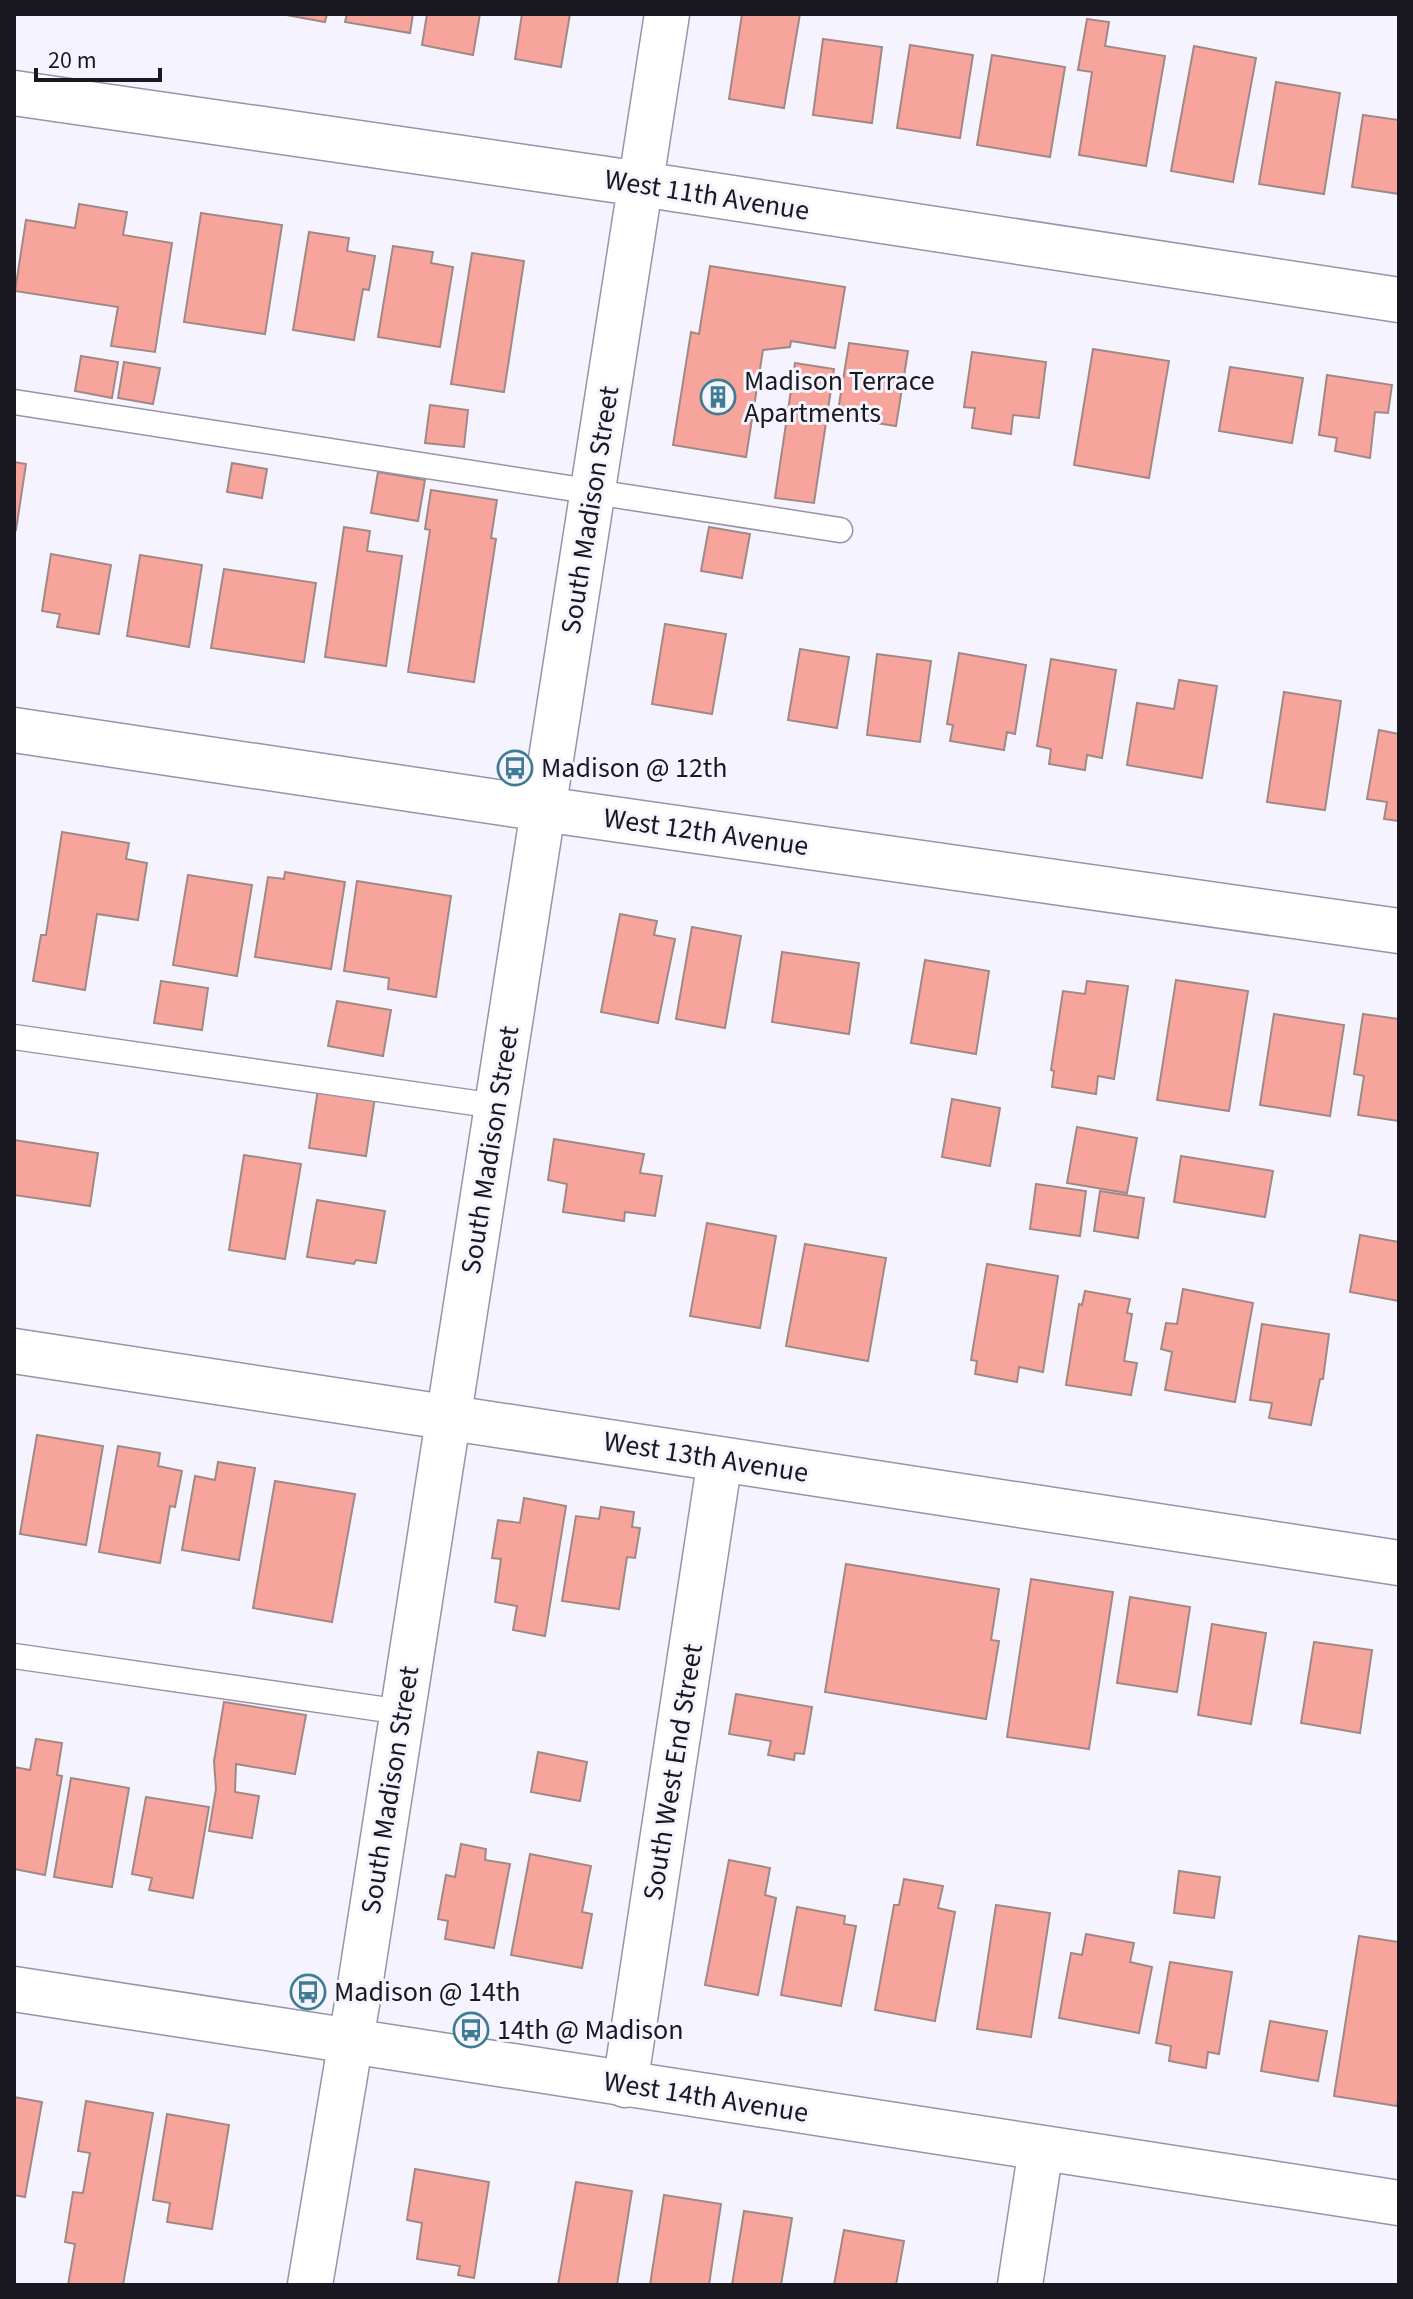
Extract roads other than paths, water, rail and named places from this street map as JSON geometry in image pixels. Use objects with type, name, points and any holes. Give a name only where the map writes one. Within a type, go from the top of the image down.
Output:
[{"type":"street","name":"South Madison Street","points":[[310,2285],[352,2040],[667,14]]},
{"type":"street","name":"West 11th Avenue","points":[[14,93],[641,184],[1399,300]]},
{"type":"street","name":"West 12th Avenue","points":[[14,730],[1399,931]]},
{"type":"street","name":"West 13th Avenue","points":[[14,1351],[1399,1563]]},
{"type":"street","name":"South West End Street","points":[[625,2085],[720,1459]]},
{"type":"street","name":"West 14th Avenue","points":[[14,1989],[1399,2203]]},
{"type":"street","points":[[1020,2285],[1041,2148]]},
{"type":"lane","points":[[14,402],[840,530]]},
{"type":"lane","points":[[14,1037],[496,1106]]},
{"type":"lane","points":[[14,1656],[402,1712]]},
{"type":"place","name":"Madison Terrace Apartments","points":[[718,397]]},
{"type":"place","name":"Madison @ 12th","points":[[515,768]]},
{"type":"place","name":"Madison @ 14th","points":[[308,1992]]},
{"type":"place","name":"14th @ Madison","points":[[471,2030]]}]
